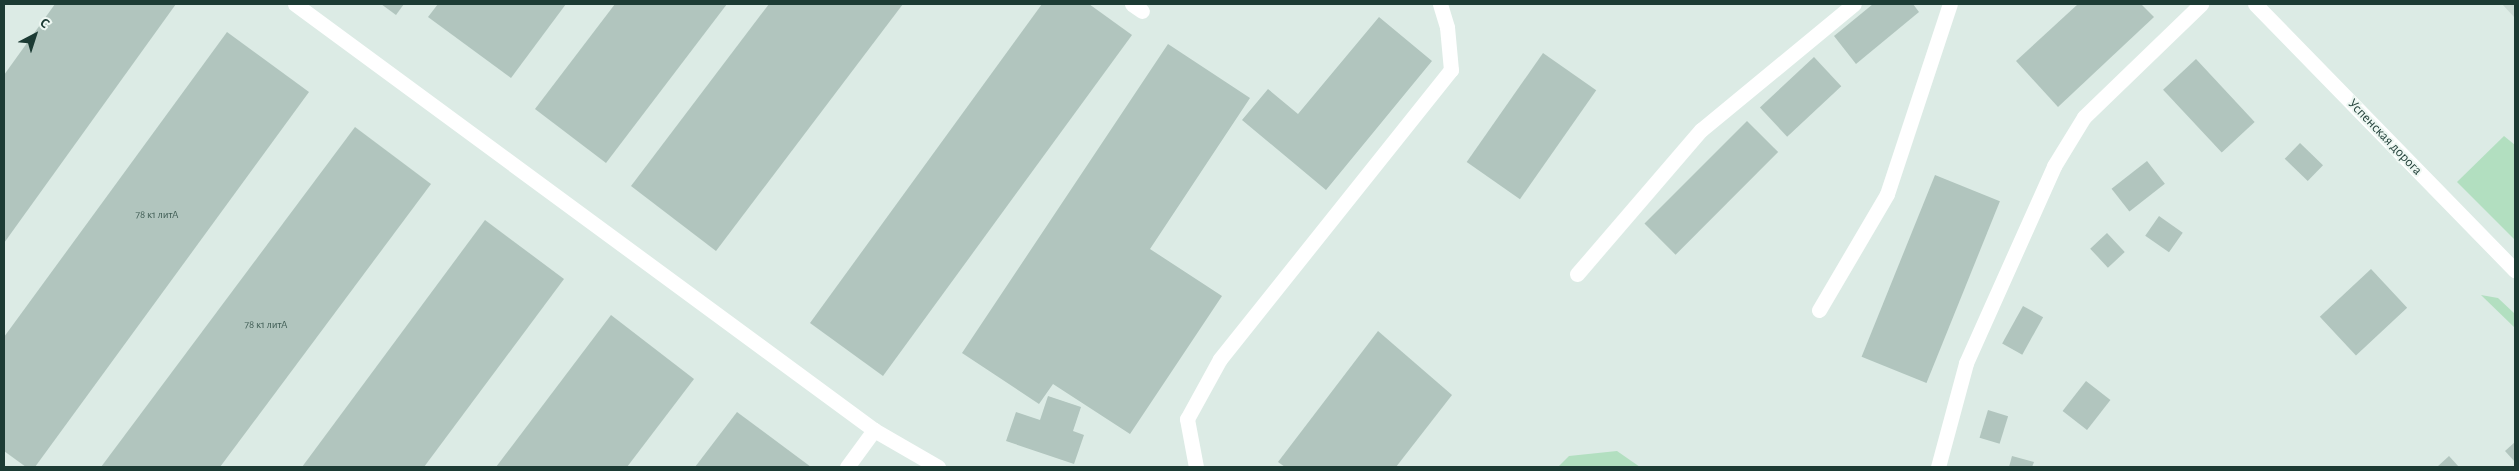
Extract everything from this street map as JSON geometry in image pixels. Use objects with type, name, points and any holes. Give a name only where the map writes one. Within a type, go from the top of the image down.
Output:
[{"type":"street","points":[[295,4],[874,430],[938,467]]},
{"type":"street","points":[[1196,467],[1187,419],[1220,359],[1450,70],[1447,27],[1440,4]]},
{"type":"street","points":[[1577,274],[1701,130],[1854,4]]},
{"type":"street","points":[[1819,310],[1887,194],[1950,4]]},
{"type":"street","points":[[1938,467],[1966,363],[2054,166],[2084,117],[2201,4]]},
{"type":"street","name":"Успенская дорога","points":[[2255,4],[2515,270]]},
{"type":"street","points":[[847,467],[874,430]]},
{"type":"shaded area","points":[[2502,4],[2515,4],[2515,18]]},
{"type":"green space","points":[[2504,136],[2515,145],[2515,240],[2457,182]]},
{"type":"green space","points":[[2481,295],[2498,298],[2515,314],[2515,328]]},
{"type":"green space","points":[[1617,451],[1640,467],[1558,467],[1569,456]]},
{"type":"building","points":[[55,4],[176,4],[4,243],[4,75]]},
{"type":"building","points":[[381,4],[404,4],[396,15]]},
{"type":"building","points":[[438,4],[566,4],[511,78],[428,17]]},
{"type":"building","points":[[615,4],[727,4],[606,163],[535,109]]},
{"type":"building","points":[[769,4],[903,4],[716,251],[631,186]]},
{"type":"building","points":[[1042,4],[1089,4],[1132,35],[883,376],[810,323]]},
{"type":"building","points":[[1873,4],[1913,4],[1919,12],[1856,64],[1834,36]]},
{"type":"building","points":[[2078,4],[2141,4],[2154,17],[2058,107],[2016,61]]},
{"type":"building","points":[[1379,17],[1432,61],[1326,190],[1242,120],[1268,89],[1298,114]]},
{"type":"building","points":[[227,32],[309,92],[35,467],[26,467],[4,451],[4,337]]},
{"type":"building","points":[[1168,44],[1250,98],[1150,249],[1222,296],[1130,434],[1053,384],[1039,404],[962,353]]},
{"type":"building","points":[[1543,53],[1596,90],[1520,199],[1467,162]]},
{"type":"building","points":[[1814,57],[1841,86],[1787,137],[1760,107]]},
{"type":"building","points":[[2196,59],[2255,122],[2222,153],[2163,90]]},
{"type":"building","points":[[1747,121],[1778,152],[1676,255],[1644,224]]},
{"type":"building","points":[[355,127],[431,184],[220,467],[101,467]]},
{"type":"building","points":[[2300,143],[2323,165],[2308,181],[2285,159]]},
{"type":"building","points":[[2147,161],[2165,184],[2129,212],[2112,189]]},
{"type":"building","points":[[1935,175],[2000,201],[1926,383],[1862,357]]},
{"type":"building","points":[[2159,216],[2183,233],[2169,252],[2145,236]]},
{"type":"building","points":[[485,220],[564,279],[424,467],[302,467]]},
{"type":"building","points":[[2107,233],[2125,252],[2108,268],[2090,249]]},
{"type":"building","points":[[2371,269],[2407,308],[2356,356],[2320,317]]},
{"type":"building","points":[[2023,306],[2043,317],[2022,355],[2002,344]]},
{"type":"building","points":[[611,315],[694,379],[627,467],[496,467]]},
{"type":"building","points":[[1378,331],[1452,395],[1396,467],[1285,467],[1278,462]]},
{"type":"building","points":[[2086,381],[2110,400],[2087,430],[2063,411]]},
{"type":"building","points":[[1048,396],[1081,407],[1073,431],[1084,435],[1074,464],[1006,441],[1016,412],[1040,420]]},
{"type":"building","points":[[1988,410],[2008,416],[2000,444],[1980,438]]},
{"type":"building","points":[[737,412],[811,467],[695,467]]},
{"type":"building","points":[[2515,442],[2515,462],[2505,451]]},
{"type":"building","points":[[2012,456],[2034,462],[2032,467],[2009,467]]},
{"type":"building","points":[[2449,456],[2459,467],[2437,467]]}]
